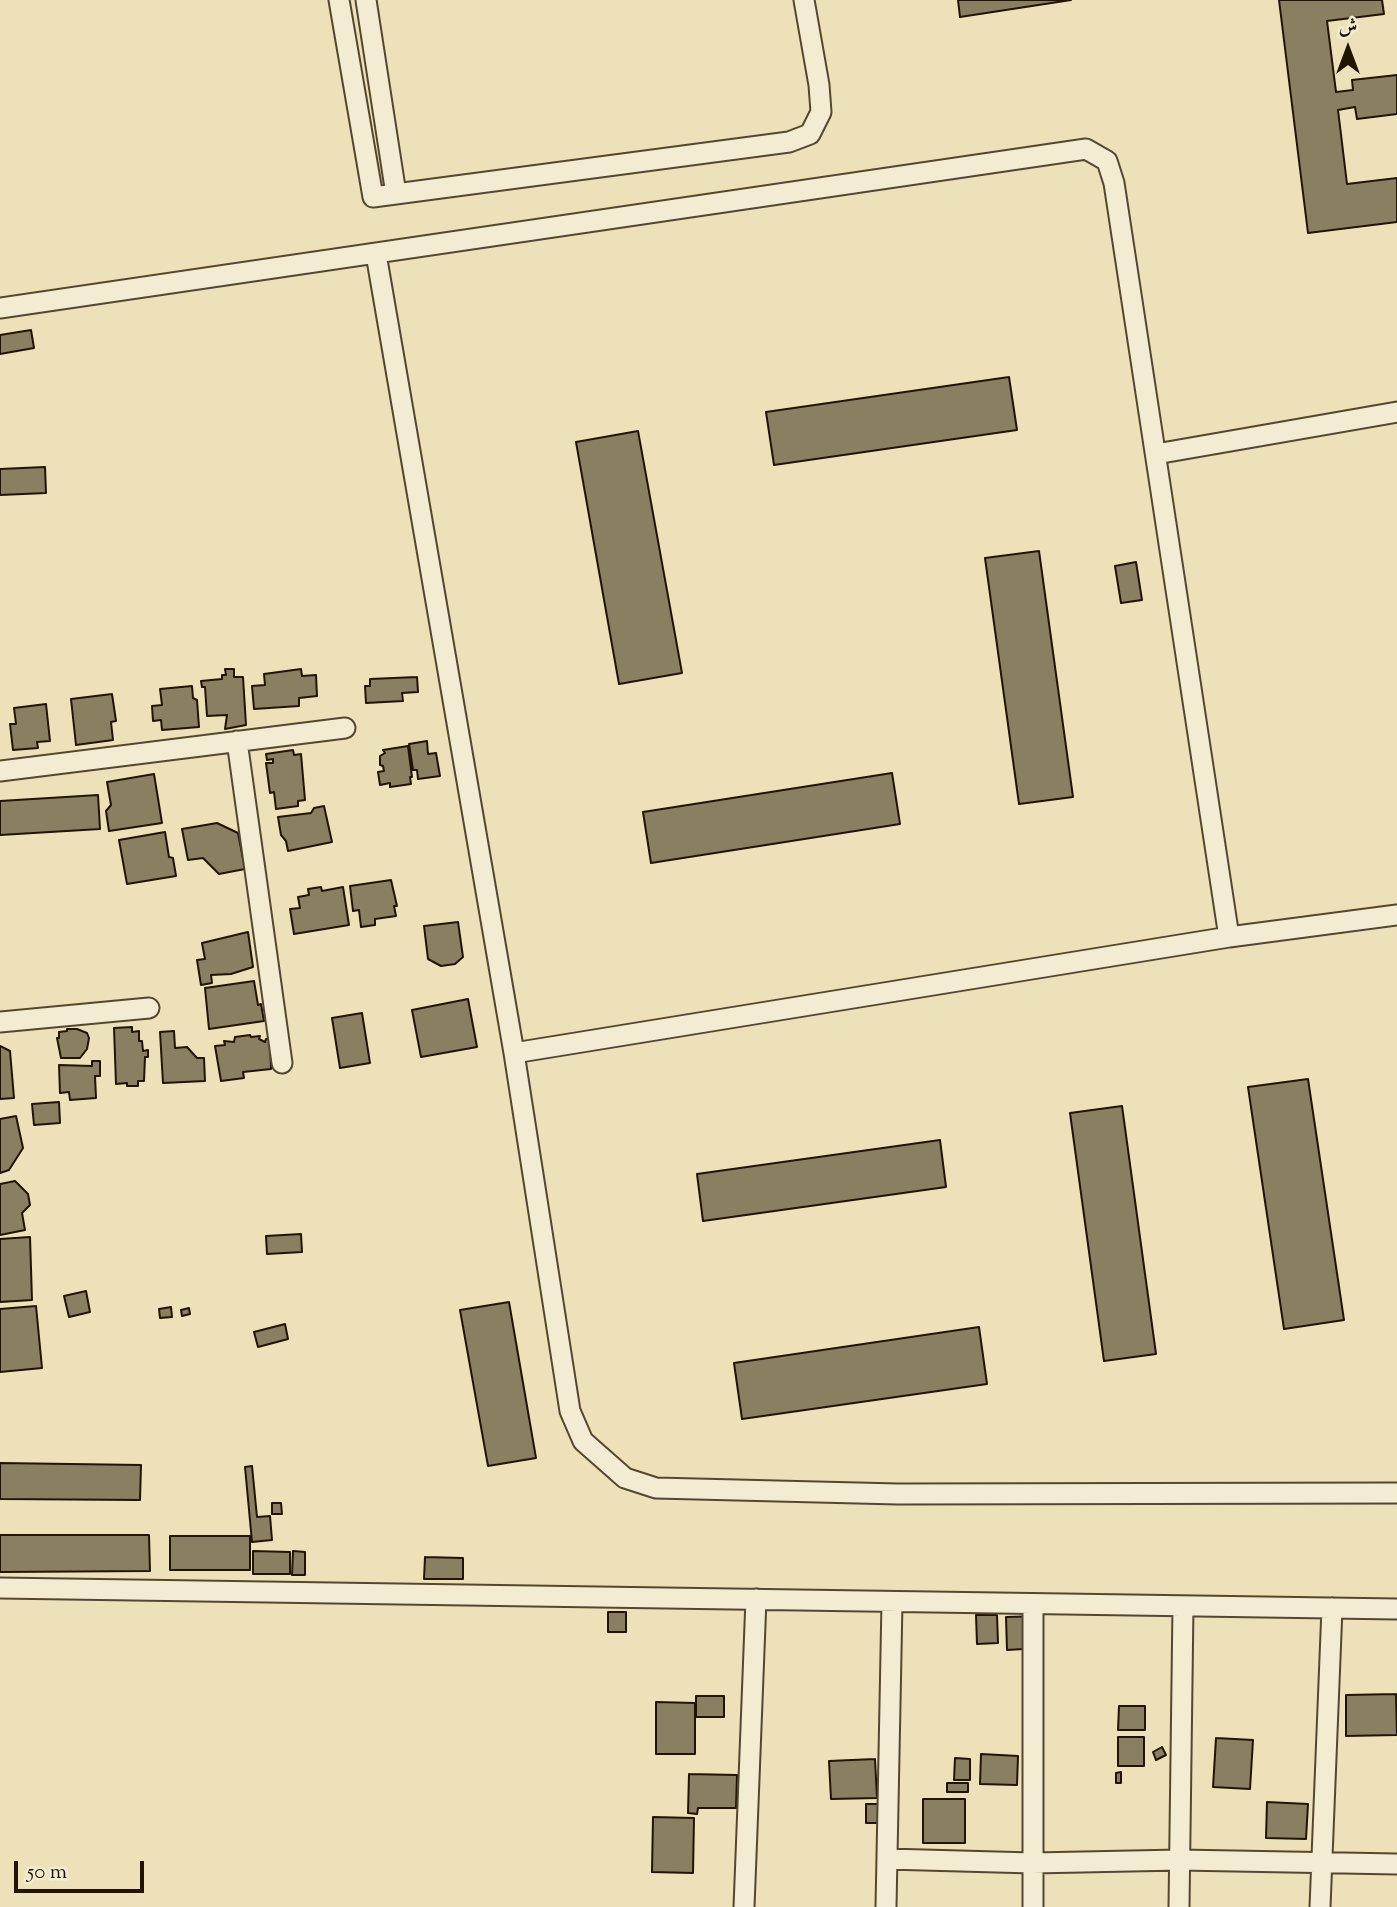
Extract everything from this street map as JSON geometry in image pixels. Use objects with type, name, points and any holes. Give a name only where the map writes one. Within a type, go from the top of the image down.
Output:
[{"type":"street","points":[[339,0],[373,197],[789,142],[810,134],[821,112],[804,0]]},
{"type":"street","points":[[366,0],[396,194]]},
{"type":"street","points":[[0,308],[1086,149],[1107,161],[1114,183],[1229,937]]},
{"type":"street","points":[[376,254],[514,1053],[570,1411],[583,1441],[625,1478],[656,1488],[898,1494],[1397,1493]]},
{"type":"street","points":[[1156,454],[1397,412]]},
{"type":"street","points":[[0,771],[345,728]]},
{"type":"street","points":[[237,741],[282,1063]]},
{"type":"street","points":[[514,1053],[1229,937],[1397,915]]},
{"type":"street","points":[[0,1023],[149,1008]]},
{"type":"street","points":[[0,1588],[1397,1609]]},
{"type":"street","points":[[744,1907],[756,1599]]},
{"type":"street","points":[[886,1907],[892,1602]]},
{"type":"street","points":[[1033,1604],[1033,1907]]},
{"type":"street","points":[[1180,1907],[1184,1606]]},
{"type":"street","points":[[1320,1907],[1332,1608]]},
{"type":"street","points":[[887,1859],[1033,1863],[1180,1860],[1397,1864]]},
{"type":"building","points":[[958,0],[1071,0],[960,17]]},
{"type":"building","points":[[1279,0],[1382,0],[1384,14],[1327,21],[1336,92],[1353,90],[1352,80],[1397,75],[1397,114],[1357,119],[1355,107],[1338,110],[1347,184],[1397,178],[1397,222],[1308,233]]},
{"type":"building","points":[[31,330],[34,348],[0,354],[0,335]]},
{"type":"building","points":[[1009,377],[1017,430],[774,465],[766,412]]},
{"type":"building","points":[[638,431],[682,673],[619,684],[576,442]]},
{"type":"building","points":[[45,467],[46,493],[0,495],[0,469]]},
{"type":"building","points":[[1039,551],[1073,797],[1019,804],[985,558]]},
{"type":"building","points":[[1136,562],[1142,600],[1121,603],[1115,566]]},
{"type":"building","points":[[225,669],[234,669],[234,677],[243,677],[246,725],[225,729],[227,715],[207,716],[205,687],[202,687],[201,681],[222,679],[222,675],[226,675]]},
{"type":"building","points":[[301,669],[302,676],[316,675],[317,696],[299,698],[299,706],[254,709],[252,686],[265,685],[264,674]]},
{"type":"building","points":[[417,677],[418,692],[402,693],[403,701],[366,703],[365,686],[370,686],[370,679]]},
{"type":"building","points":[[192,686],[193,698],[197,700],[199,727],[162,730],[161,720],[153,721],[152,706],[162,705],[160,689]]},
{"type":"building","points":[[112,694],[116,721],[111,722],[113,740],[76,745],[71,699]]},
{"type":"building","points":[[46,704],[50,741],[37,742],[38,748],[13,750],[10,724],[16,724],[14,708]]},
{"type":"building","points":[[427,741],[428,754],[436,753],[440,776],[418,779],[417,770],[413,770],[409,744]]},
{"type":"building","points":[[408,746],[411,784],[390,787],[390,783],[380,785],[378,772],[384,771],[380,765],[380,756],[385,753],[383,750]]},
{"type":"building","points":[[293,750],[294,755],[301,754],[305,800],[298,801],[298,806],[276,809],[274,792],[270,793],[266,763],[273,763],[273,759],[267,760],[266,754]]},
{"type":"building","points":[[892,773],[900,824],[651,863],[643,812]]},
{"type":"building","points":[[154,774],[162,823],[109,831],[106,811],[111,805],[107,782]]},
{"type":"building","points":[[98,795],[100,829],[0,835],[0,801]]},
{"type":"building","points":[[324,806],[332,842],[288,851],[286,841],[281,835],[278,817],[311,813],[314,808]]},
{"type":"building","points":[[217,823],[238,833],[245,869],[219,874],[203,858],[188,860],[182,829]]},
{"type":"building","points":[[165,832],[169,857],[173,858],[176,876],[127,884],[119,840]]},
{"type":"building","points":[[391,880],[397,906],[394,906],[396,916],[375,919],[375,925],[361,927],[359,910],[353,911],[350,886]]},
{"type":"building","points":[[321,887],[322,891],[343,887],[349,925],[294,934],[290,909],[300,908],[298,897],[309,895],[308,889]]},
{"type":"building","points":[[458,922],[463,957],[455,964],[441,966],[428,959],[424,926]]},
{"type":"building","points":[[248,932],[253,967],[231,974],[211,975],[212,983],[201,985],[197,960],[205,959],[202,943]]},
{"type":"building","points":[[254,981],[264,1021],[209,1029],[205,988]]},
{"type":"building","points":[[468,999],[477,1047],[421,1057],[412,1010]]},
{"type":"building","points":[[362,1013],[370,1063],[340,1068],[332,1018]]},
{"type":"building","points":[[132,1027],[132,1032],[139,1031],[143,1051],[148,1050],[144,1081],[138,1081],[138,1086],[116,1084],[114,1028]]},
{"type":"building","points":[[67,1029],[87,1033],[87,1049],[80,1058],[61,1058],[57,1038],[59,1032]]},
{"type":"building","points":[[174,1031],[175,1048],[187,1047],[197,1058],[204,1058],[205,1081],[163,1083],[160,1032]]},
{"type":"building","points":[[260,1036],[259,1039],[265,1042],[270,1038],[271,1069],[243,1072],[244,1078],[221,1081],[215,1046],[225,1045],[224,1041],[234,1042],[235,1037]]},
{"type":"building","points":[[0,1046],[10,1051],[14,1098],[0,1099]]},
{"type":"building","points":[[92,1061],[100,1061],[100,1076],[95,1076],[96,1098],[70,1100],[69,1092],[60,1093],[59,1065],[92,1066]]},
{"type":"building","points":[[1308,1079],[1344,1320],[1284,1329],[1248,1087]]},
{"type":"building","points":[[59,1102],[60,1123],[34,1125],[32,1104]]},
{"type":"building","points":[[1122,1106],[1156,1354],[1104,1361],[1070,1113]]},
{"type":"building","points":[[16,1116],[23,1148],[9,1170],[0,1173],[0,1119]]},
{"type":"building","points":[[940,1140],[946,1187],[703,1221],[697,1174]]},
{"type":"building","points":[[15,1181],[28,1194],[30,1205],[22,1213],[25,1230],[0,1235],[0,1184]]},
{"type":"building","points":[[301,1234],[302,1252],[267,1254],[266,1236]]},
{"type":"building","points":[[30,1237],[32,1300],[0,1302],[0,1239]]},
{"type":"building","points":[[86,1291],[90,1312],[69,1317],[64,1296]]},
{"type":"building","points":[[509,1302],[536,1458],[488,1466],[460,1310]]},
{"type":"building","points":[[36,1306],[42,1368],[0,1372],[0,1309]]},
{"type":"building","points":[[171,1307],[172,1317],[160,1318],[159,1309]]},
{"type":"building","points":[[189,1308],[190,1314],[182,1316],[181,1310]]},
{"type":"building","points":[[285,1324],[288,1339],[258,1347],[254,1332]]},
{"type":"building","points":[[979,1327],[987,1384],[742,1419],[734,1363]]},
{"type":"building","points":[[0,1463],[141,1465],[140,1500],[0,1499]]},
{"type":"building","points":[[252,1466],[257,1517],[270,1516],[272,1540],[252,1542],[245,1467]]},
{"type":"building","points":[[272,1503],[281,1503],[282,1514],[272,1514]]},
{"type":"building","points":[[0,1535],[149,1535],[150,1571],[0,1572]]},
{"type":"building","points":[[170,1536],[250,1536],[250,1570],[170,1570]]},
{"type":"building","points":[[253,1551],[290,1552],[290,1574],[253,1574]]},
{"type":"building","points":[[293,1551],[305,1552],[305,1575],[292,1575]]},
{"type":"building","points":[[425,1557],[463,1558],[463,1579],[424,1579]]},
{"type":"building","points":[[608,1612],[626,1612],[626,1632],[608,1632]]},
{"type":"building","points":[[976,1615],[997,1615],[998,1643],[977,1644]]},
{"type":"building","points":[[1039,1616],[1040,1648],[1007,1650],[1006,1617]]},
{"type":"building","points":[[1396,1694],[1397,1735],[1346,1736],[1346,1695]]},
{"type":"building","points":[[696,1696],[724,1696],[724,1717],[696,1717]]},
{"type":"building","points":[[656,1702],[695,1703],[695,1754],[656,1754]]},
{"type":"building","points":[[1119,1706],[1145,1706],[1145,1730],[1118,1730]]},
{"type":"building","points":[[1118,1737],[1144,1737],[1144,1766],[1118,1766]]},
{"type":"building","points":[[1216,1738],[1253,1740],[1250,1789],[1213,1787]]},
{"type":"building","points":[[1162,1747],[1166,1755],[1156,1760],[1153,1752]]},
{"type":"building","points":[[981,1754],[1018,1756],[1017,1785],[980,1784]]},
{"type":"building","points":[[955,1758],[970,1759],[970,1780],[954,1780]]},
{"type":"building","points":[[875,1759],[877,1798],[831,1799],[829,1761]]},
{"type":"building","points":[[1121,1772],[1121,1783],[1116,1783],[1116,1773]]},
{"type":"building","points":[[689,1774],[737,1775],[736,1808],[698,1808],[697,1814],[688,1813]]},
{"type":"building","points":[[947,1783],[968,1783],[968,1792],[947,1792]]},
{"type":"building","points":[[923,1799],[965,1799],[965,1843],[923,1843]]},
{"type":"building","points":[[1267,1802],[1308,1804],[1306,1839],[1266,1838]]},
{"type":"building","points":[[866,1804],[883,1804],[883,1823],[866,1823]]},
{"type":"building","points":[[653,1817],[694,1818],[693,1873],[652,1872]]}]
